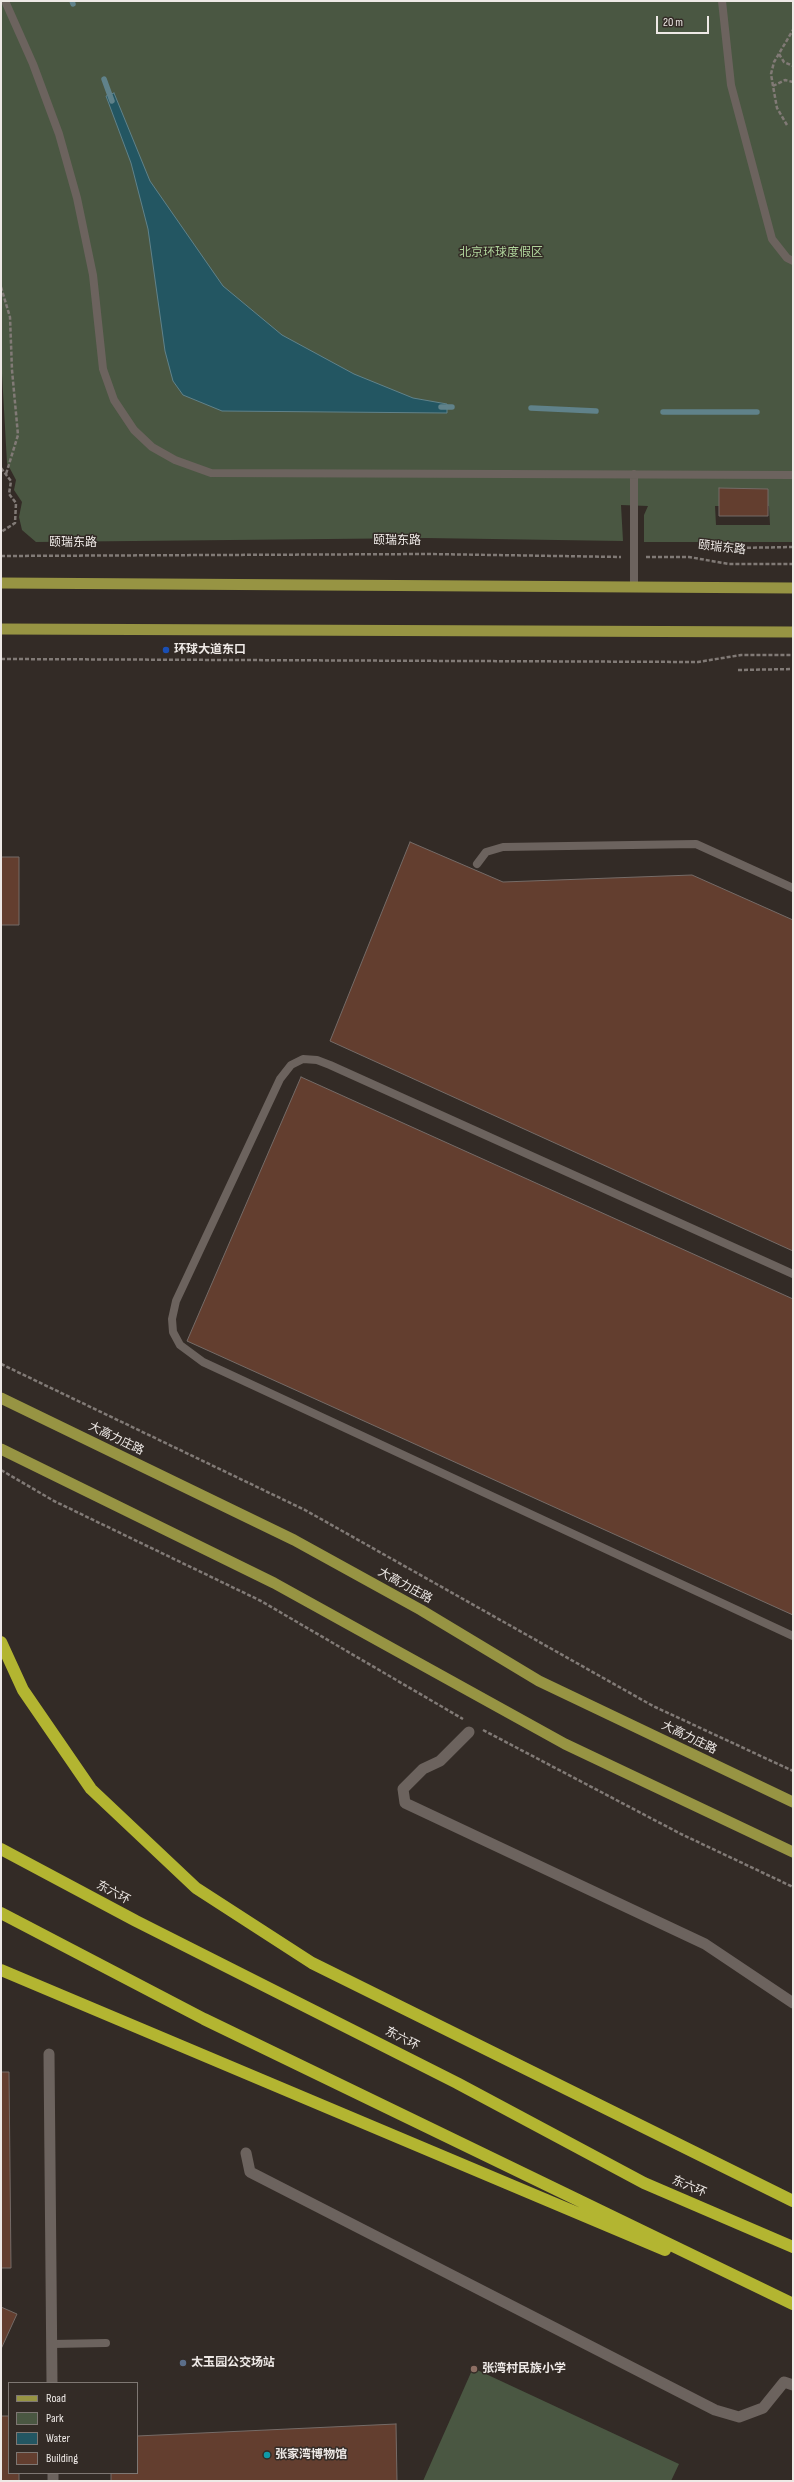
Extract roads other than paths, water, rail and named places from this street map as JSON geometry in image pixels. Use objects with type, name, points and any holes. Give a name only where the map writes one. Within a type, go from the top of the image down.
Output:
[{"type":"highway","points":[[1,1642],[22,1690],[91,1789],[196,1888],[312,1963],[793,2201]]},
{"type":"highway","name":"东六环","points":[[1,1849],[136,1921],[457,2083],[644,2183],[793,2247]]},
{"type":"highway","points":[[1,1913],[204,2019],[793,2304]]},
{"type":"highway","points":[[1,1970],[793,2304]]},
{"type":"main road","points":[[1,583],[793,588]]},
{"type":"main road","points":[[1,628],[793,632]]},
{"type":"main road","name":"大高力庄路","points":[[1,1398],[294,1540],[420,1610],[539,1681],[793,1802]]},
{"type":"main road","points":[[1,1449],[274,1583],[565,1744],[793,1852]]},
{"type":"street","points":[[469,1732],[440,1761],[424,1769],[403,1789],[405,1803],[705,1944],[793,2003]]},
{"type":"street","points":[[49,2054],[52,2382]]},
{"type":"street","points":[[246,2153],[250,2172],[716,2410],[739,2417],[763,2408],[784,2382],[793,2385]]},
{"type":"lane","points":[[5,1],[33,64],[59,134],[77,198],[93,275],[103,369],[114,400],[134,430],[152,447],[175,460],[211,473],[793,475]]},
{"type":"lane","points":[[722,1],[731,85],[772,238],[787,258],[793,261]]},
{"type":"lane","points":[[634,474],[634,587]]},
{"type":"lane","points":[[477,864],[486,852],[503,847],[696,844],[793,888]]},
{"type":"lane","points":[[793,1274],[330,1064],[317,1060],[303,1059],[291,1064],[280,1079],[176,1301],[172,1326],[180,1345],[203,1362],[793,1636]]},
{"type":"lane","points":[[52,2344],[106,2343]]},
{"type":"water","points":[[114,93],[150,181],[223,286],[282,335],[354,374],[413,398],[447,404],[447,413],[222,411],[183,395],[173,381],[165,351],[148,229],[131,163],[106,96]]},
{"type":"waterway","points":[[104,79],[112,101]]},
{"type":"waterway","points":[[441,407],[452,407]]},
{"type":"waterway","points":[[531,408],[596,411]]},
{"type":"waterway","points":[[663,412],[757,412]]},
{"type":"place","name":"环球大道东口","points":[[166,650]]},
{"type":"place","name":"太玉园公交场站","points":[[183,2363]]},
{"type":"place","name":"张湾村民族小学","points":[[474,2369]]},
{"type":"place","name":"张家湾博物馆","points":[[267,2455]]},
{"type":"park label","name":"北京环球度假区","points":[[501,253]]}]
